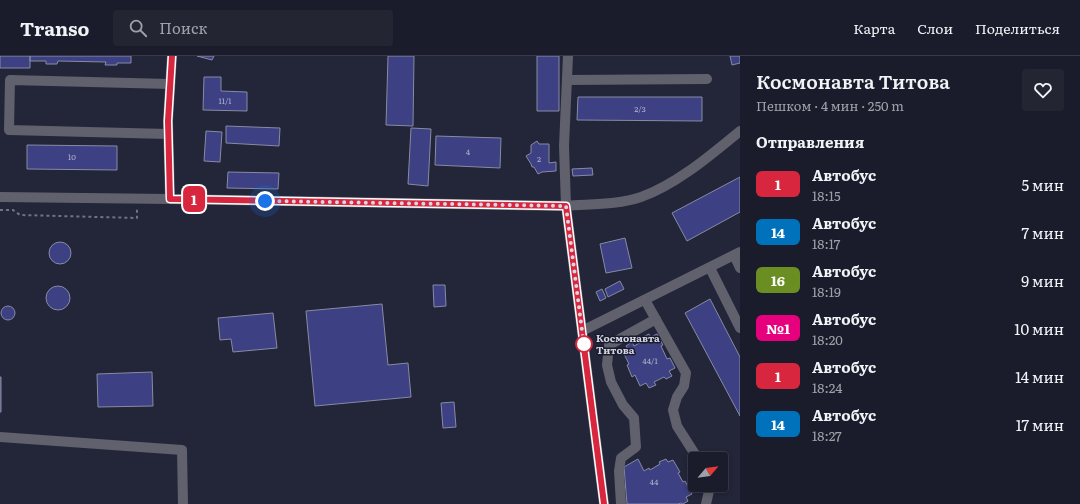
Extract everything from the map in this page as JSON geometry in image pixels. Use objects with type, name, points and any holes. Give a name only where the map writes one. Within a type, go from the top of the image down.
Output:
[{"type":"street","points":[[170,199],[168,134],[172,56]]},
{"type":"street","points":[[568,56],[564,146],[566,206],[604,504]]},
{"type":"street","points":[[567,80],[707,79]]},
{"type":"street","points":[[168,134],[9,130],[10,80],[170,84]]},
{"type":"street","points":[[0,196],[566,206],[613,203],[641,197],[675,181],[740,131]]},
{"type":"street","points":[[582,330],[737,254],[740,268]]},
{"type":"street","points":[[710,268],[740,328]]},
{"type":"street","points":[[645,300],[686,372],[684,386],[677,397],[673,410],[677,426],[694,452]]},
{"type":"street","points":[[621,504],[619,471],[621,458],[636,447],[634,418],[623,405],[611,382],[607,365],[609,344],[656,319]]},
{"type":"street","points":[[0,437],[182,450],[183,504]]},
{"type":"street","points":[[706,504],[709,492]]},
{"type":"building","points":[[0,56],[30,56],[30,68],[0,68]]},
{"type":"building","points":[[30,56],[131,56],[131,63],[105,65],[106,62],[58,61],[57,64],[46,64],[46,61],[30,61]]},
{"type":"building","points":[[197,56],[214,56],[212,60]]},
{"type":"building","points":[[388,56],[414,56],[413,126],[386,125]]},
{"type":"building","points":[[537,56],[559,56],[559,111],[537,111]]},
{"type":"building","points":[[730,56],[740,56],[740,63],[732,65]]},
{"type":"building","points":[[204,77],[221,77],[221,91],[247,92],[247,111],[203,110]]},
{"type":"building","points":[[578,97],[702,97],[702,121],[577,120]]},
{"type":"building","points":[[226,126],[280,128],[279,146],[226,143]]},
{"type":"building","points":[[411,128],[431,129],[428,186],[408,184]]},
{"type":"building","points":[[206,131],[222,132],[220,162],[204,161]]},
{"type":"building","points":[[436,136],[501,138],[500,168],[435,165]]},
{"type":"building","points":[[537,141],[539,144],[549,144],[549,163],[556,162],[556,171],[542,172],[538,174],[534,167],[532,167],[526,156],[531,153],[531,145]]},
{"type":"building","points":[[27,145],[117,146],[117,170],[27,169]]},
{"type":"building","points":[[592,168],[593,175],[573,176],[572,169]]},
{"type":"building","points":[[228,172],[279,173],[278,189],[227,188]]},
{"type":"building","points":[[740,177],[740,212],[687,241],[672,213]]},
{"type":"building","points":[[625,238],[632,268],[606,273],[600,244]]},
{"type":"building","points":[[60,242],[68,245],[71,253],[68,261],[60,264],[52,261],[49,253],[52,245]]},
{"type":"building","points":[[620,281],[624,289],[608,297],[605,289]]},
{"type":"building","points":[[433,285],[445,285],[446,306],[434,307]]},
{"type":"building","points":[[58,286],[66,290],[70,298],[66,306],[58,310],[50,306],[46,298],[50,290]]},
{"type":"building","points":[[602,289],[606,298],[600,301],[596,292]]},
{"type":"building","points":[[710,299],[740,357],[740,416],[685,313]]},
{"type":"building","points":[[382,304],[388,365],[408,363],[411,397],[315,406],[306,311]]},
{"type":"building","points":[[8,306],[13,308],[15,313],[13,318],[8,320],[3,318],[1,313],[3,308]]},
{"type":"building","points":[[273,313],[277,348],[233,352],[231,339],[220,340],[218,318]]},
{"type":"building","points":[[649,334],[651,337],[657,334],[663,345],[661,346],[667,359],[670,358],[675,368],[669,371],[672,376],[666,379],[664,377],[654,382],[656,385],[649,388],[646,383],[640,386],[635,375],[632,377],[627,365],[629,364],[623,352],[628,350],[626,346],[632,342],[634,346],[645,340],[643,337]]},
{"type":"building","points":[[152,372],[153,406],[98,407],[97,374]]},
{"type":"building","points":[[1,377],[1,412],[0,412]]},
{"type":"building","points":[[454,402],[456,427],[443,428],[441,403]]},
{"type":"building","points":[[638,459],[644,471],[649,468],[650,470],[660,464],[659,462],[666,459],[668,462],[673,460],[680,472],[678,473],[683,482],[685,481],[688,487],[688,492],[691,492],[692,494],[686,497],[688,501],[683,504],[627,504],[624,467]]},
{"type":"bus line","name":"1","points":[[172,56],[168,121],[170,199],[566,206],[604,504]]},
{"type":"place","name":"Космонавта Титова","points":[[584,344]]},
{"type":"route","points":[[265,201],[566,206],[584,346],[584,344]]}]
